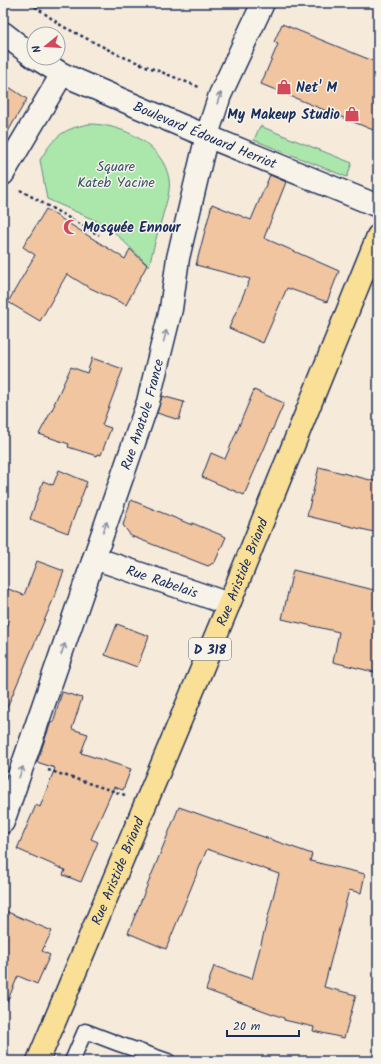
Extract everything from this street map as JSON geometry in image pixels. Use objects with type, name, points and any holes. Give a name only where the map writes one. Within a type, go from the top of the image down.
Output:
[{"type":"main road","name":"Rue Aristide Briand","points":[[38,1061],[229,604],[378,236]]},
{"type":"street","name":"Rue Anatole France","points":[[3,822],[148,402],[171,309],[178,258],[207,136],[220,95],[263,3]]},
{"type":"street","name":"Boulevard Édouard Herriot","points":[[3,34],[26,51]]},
{"type":"street","name":"Boulevard Édouard Herriot","points":[[49,66],[62,74],[207,136],[378,206]]},
{"type":"street","points":[[10,181],[62,74]]},
{"type":"street","name":"Rue Rabelais","points":[[94,558],[229,604]]},
{"type":"lane","points":[[72,1061],[85,1031],[168,1061]]},
{"type":"path","points":[[30,3],[62,26],[121,56],[220,95]]},
{"type":"path","points":[[10,181],[99,235]]},
{"type":"path","points":[[48,770],[146,802]]},
{"type":"green space","name":"Square Kateb Yacine","points":[[89,124],[115,128],[139,138],[150,146],[159,156],[165,167],[169,179],[168,194],[149,266],[108,226],[47,199],[40,160],[50,145],[60,135],[72,128]]},
{"type":"green space","points":[[260,126],[352,163],[347,177],[254,140]]},
{"type":"building","points":[[282,24],[378,63],[378,132],[261,84],[278,44],[274,42]]},
{"type":"building","points":[[3,83],[27,99],[3,140]]},
{"type":"building","points":[[270,175],[286,182],[264,238],[339,271],[327,302],[287,288],[263,343],[229,328],[250,279],[196,265],[212,204],[251,220]]},
{"type":"building","points":[[46,209],[125,259],[130,249],[147,265],[126,305],[88,287],[67,274],[40,321],[8,302],[35,255],[23,247]]},
{"type":"building","points":[[92,358],[123,369],[102,425],[111,428],[101,455],[97,454],[97,456],[68,447],[69,444],[39,434],[55,404],[71,367],[87,373]]},
{"type":"building","points":[[254,390],[284,403],[244,495],[202,477],[211,453],[225,459]]},
{"type":"building","points":[[162,396],[184,402],[179,420],[157,413]]},
{"type":"building","points":[[319,467],[378,482],[378,533],[307,516]]},
{"type":"building","points":[[59,470],[87,482],[68,533],[30,519],[43,481],[53,485]]},
{"type":"building","points":[[131,500],[226,537],[215,562],[208,566],[131,536],[123,525]]},
{"type":"building","points":[[37,561],[64,571],[3,717],[3,638],[9,623],[3,620],[3,587],[24,595]]},
{"type":"building","points":[[293,570],[378,591],[378,673],[333,662],[339,632],[282,619]]},
{"type":"building","points":[[117,624],[149,636],[137,667],[105,655]]},
{"type":"building","points":[[62,692],[82,698],[72,729],[88,734],[81,753],[131,769],[123,790],[114,787],[91,839],[98,842],[81,882],[63,875],[65,870],[17,849],[36,805],[40,807],[55,768],[37,762],[51,722],[53,723]]},
{"type":"building","points":[[179,807],[312,854],[310,861],[365,874],[361,893],[349,890],[324,987],[356,995],[344,1038],[313,1031],[314,1027],[284,1020],[284,1018],[206,990],[214,966],[252,979],[279,874],[207,849],[166,949],[128,933]]},
{"type":"building","points":[[3,910],[52,931],[42,951],[50,955],[37,984],[18,976],[4,1009],[3,1009]]},
{"type":"place","name":"Net' M","points":[[284,87]]},
{"type":"place","name":"My Makeup Studio","points":[[352,114]]},
{"type":"place","name":"Mosquée Ennour","points":[[71,227]]}]
